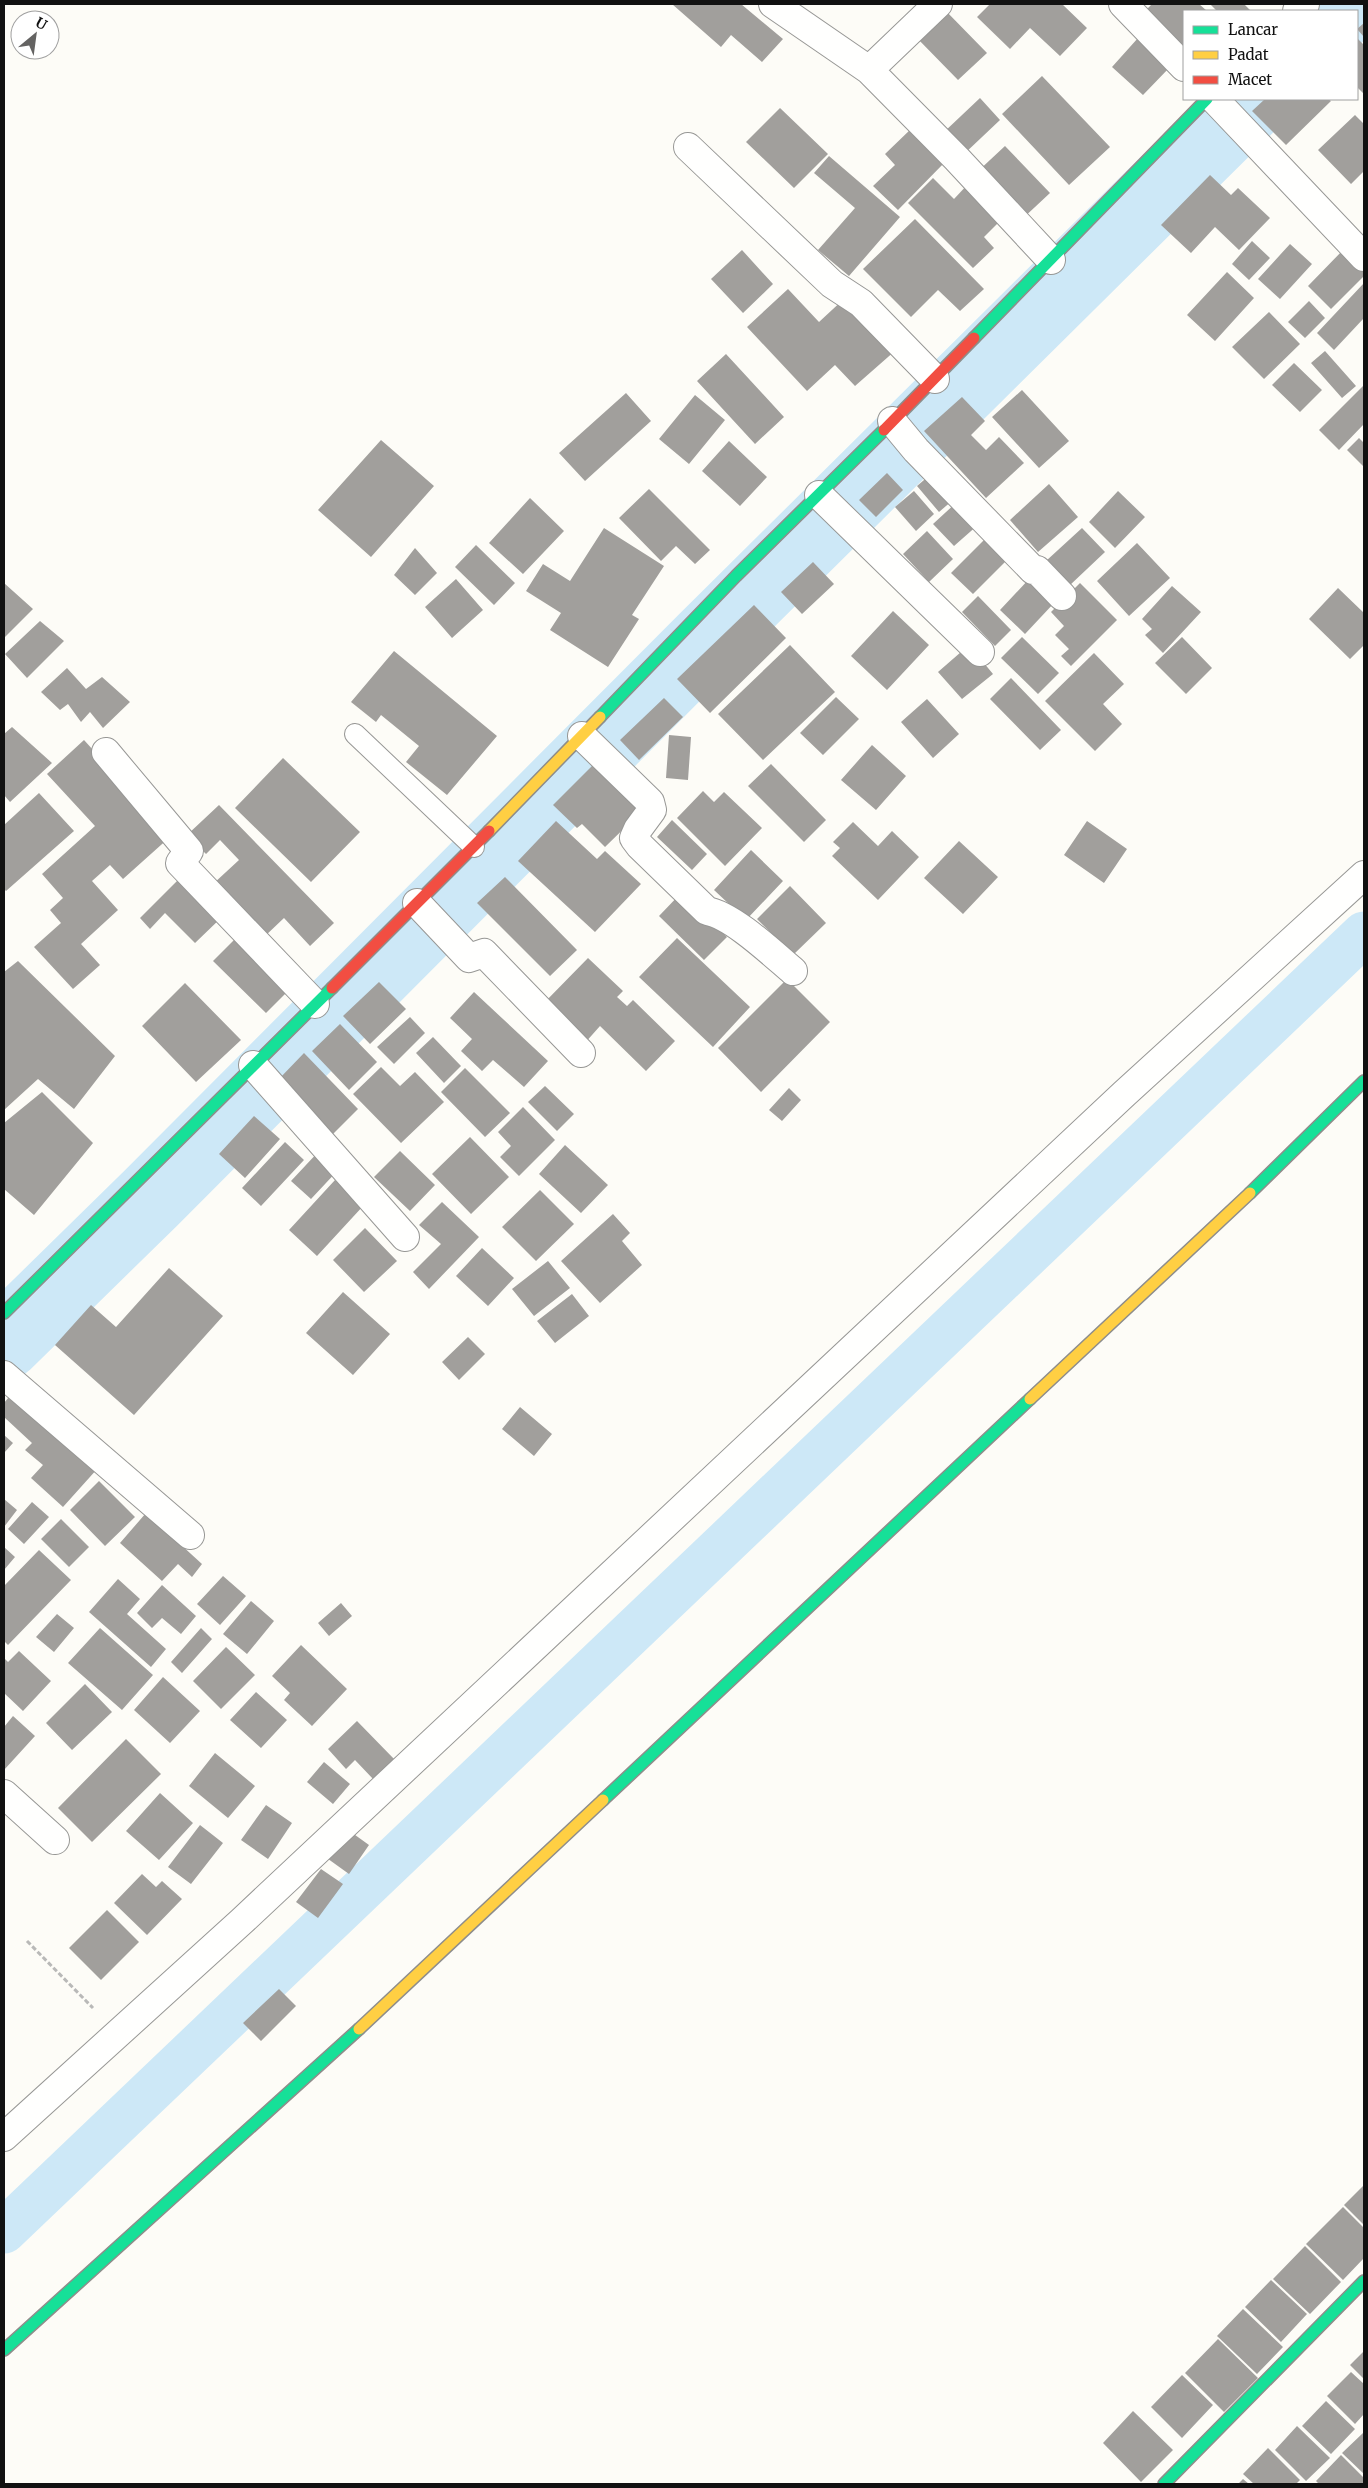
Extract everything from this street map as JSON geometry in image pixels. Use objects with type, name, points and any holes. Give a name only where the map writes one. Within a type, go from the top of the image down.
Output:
[{"type":"street","points":[[773,4],[869,70],[957,159],[1051,260]]},
{"type":"street","points":[[869,70],[938,4]]},
{"type":"street","points":[[1123,4],[1183,66]]},
{"type":"street","points":[[4,1312],[264,1076],[315,1004],[426,913],[474,847],[593,746],[736,576],[831,508],[903,435],[935,379],[1051,260],[1220,107],[1364,257]]},
{"type":"street","points":[[688,147],[832,284],[861,303],[935,379]]},
{"type":"street","points":[[903,435],[1033,570],[1037,570],[1062,596]]},
{"type":"street","points":[[831,508],[980,652]]},
{"type":"street","points":[[593,746],[650,802],[652,810],[638,829],[634,838],[640,846],[707,911],[715,912],[745,930],[793,971]]},
{"type":"street","points":[[106,752],[189,851],[180,863],[315,1004]]},
{"type":"street","points":[[4,2137],[119,2034],[1124,1094],[1364,876]]},
{"type":"street","points":[[426,913],[470,958],[484,953],[581,1054]]},
{"type":"street","points":[[264,1076],[405,1237]]},
{"type":"street","points":[[4,2350],[226,2151],[357,2030],[1232,1210],[1364,1082]]},
{"type":"street","points":[[4,1375],[190,1535]]},
{"type":"street","points":[[4,1794],[55,1840]]},
{"type":"street","points":[[1164,2484],[1364,2281]]},
{"type":"lane","points":[[355,734],[474,847]]},
{"type":"path","points":[[27,1941],[119,2034]]},
{"type":"building","points":[[672,4],[741,4],[783,39],[762,62],[731,35],[721,47]]},
{"type":"building","points":[[990,4],[1062,4],[1087,28],[1060,56],[1030,28],[1010,49],[977,17]]},
{"type":"building","points":[[1152,4],[1199,4],[1206,10],[1183,10],[1183,54],[1141,15]]},
{"type":"building","points":[[1210,4],[1244,4],[1250,10],[1216,10]]},
{"type":"building","points":[[944,9],[987,53],[958,80],[915,36]]},
{"type":"building","points":[[1364,23],[1364,37],[1358,30]]},
{"type":"building","points":[[1138,38],[1170,67],[1143,95],[1112,67]]},
{"type":"building","points":[[1358,39],[1364,45],[1364,94],[1358,88]]},
{"type":"building","points":[[1042,76],[1110,147],[1069,185],[1002,114]]},
{"type":"building","points":[[980,98],[1000,120],[963,155],[943,133]]},
{"type":"building","points":[[1264,100],[1331,101],[1286,145],[1252,111]]},
{"type":"building","points":[[780,108],[828,154],[794,188],[746,142]]},
{"type":"building","points":[[1355,115],[1364,124],[1364,171],[1351,184],[1318,150]]},
{"type":"building","points":[[912,128],[946,161],[898,210],[873,186],[895,165],[885,154]]},
{"type":"building","points":[[1005,146],[1050,193],[1020,221],[975,174]]},
{"type":"building","points":[[829,156],[900,217],[849,276],[818,250],[855,208],[814,173]]},
{"type":"building","points":[[1210,175],[1231,195],[1238,188],[1270,218],[1239,250],[1215,227],[1191,253],[1161,225]]},
{"type":"building","points":[[933,178],[954,199],[969,183],[1003,218],[984,237],[994,248],[973,268],[908,203]]},
{"type":"building","points":[[915,219],[984,289],[960,311],[938,290],[911,317],[863,269]]},
{"type":"building","points":[[1252,241],[1270,258],[1249,280],[1232,264]]},
{"type":"building","points":[[1290,244],[1312,264],[1280,299],[1258,279]]},
{"type":"building","points":[[742,250],[773,284],[743,313],[711,279]]},
{"type":"building","points":[[1343,250],[1364,271],[1364,276],[1331,309],[1308,286]]},
{"type":"building","points":[[1227,272],[1254,298],[1215,341],[1187,315]]},
{"type":"building","points":[[1364,283],[1364,318],[1334,350],[1317,333]]},
{"type":"building","points":[[788,289],[819,322],[846,297],[896,350],[855,386],[835,365],[807,391],[747,327]]},
{"type":"building","points":[[1309,301],[1325,318],[1305,338],[1288,322]]},
{"type":"building","points":[[1269,312],[1300,344],[1264,379],[1232,347]]},
{"type":"building","points":[[1325,351],[1356,386],[1342,398],[1311,363]]},
{"type":"building","points":[[726,354],[784,417],[755,444],[697,381]]},
{"type":"building","points":[[1294,363],[1322,390],[1300,412],[1272,385]]},
{"type":"building","points":[[1364,385],[1364,424],[1339,450],[1319,430]]},
{"type":"building","points":[[1022,390],[1069,441],[1039,468],[992,417]]},
{"type":"building","points":[[626,393],[651,421],[585,481],[559,453]]},
{"type":"building","points":[[695,395],[725,420],[689,464],[659,439]]},
{"type":"building","points":[[962,397],[985,421],[971,435],[986,450],[999,437],[1024,463],[986,498],[924,431]]},
{"type":"building","points":[[1359,438],[1364,443],[1364,467],[1347,450]]},
{"type":"building","points":[[381,440],[434,486],[371,557],[318,510]]},
{"type":"building","points":[[729,441],[767,477],[740,506],[702,471]]},
{"type":"building","points":[[887,473],[903,490],[876,517],[859,500]]},
{"type":"building","points":[[931,474],[953,500],[939,512],[917,486]]},
{"type":"building","points":[[1049,484],[1078,517],[1038,552],[1010,520]]},
{"type":"building","points":[[649,489],[710,550],[695,564],[676,546],[661,561],[619,518]]},
{"type":"building","points":[[914,491],[934,514],[916,531],[895,507]]},
{"type":"building","points":[[1118,491],[1145,517],[1115,548],[1089,522]]},
{"type":"building","points":[[530,498],[564,531],[523,574],[489,543]]},
{"type":"building","points":[[958,501],[979,524],[954,546],[933,524]]},
{"type":"building","points":[[604,528],[664,566],[632,615],[639,619],[608,667],[550,630],[561,613],[526,591],[543,564],[570,581]]},
{"type":"building","points":[[1082,528],[1105,552],[1069,586],[1046,561]]},
{"type":"building","points":[[927,531],[953,559],[929,582],[903,554]]},
{"type":"building","points":[[991,533],[1013,554],[973,594],[951,573]]},
{"type":"building","points":[[1137,543],[1170,578],[1129,616],[1097,581]]},
{"type":"building","points":[[476,545],[515,583],[494,605],[455,567]]},
{"type":"building","points":[[415,548],[437,573],[415,595],[394,575]]},
{"type":"building","points":[[813,562],[834,584],[802,614],[781,592]]},
{"type":"building","points":[[1030,578],[1055,602],[1025,634],[1000,610]]},
{"type":"building","points":[[456,579],[483,610],[452,638],[425,607]]},
{"type":"building","points":[[4,583],[33,609],[4,638]]},
{"type":"building","points":[[1080,583],[1117,620],[1071,666],[1061,656],[1069,649],[1055,635],[1064,626],[1051,612]]},
{"type":"building","points":[[1172,586],[1201,612],[1163,653],[1145,635],[1152,629],[1142,619]]},
{"type":"building","points":[[1338,588],[1364,613],[1364,645],[1350,659],[1309,619]]},
{"type":"building","points":[[978,596],[1011,630],[995,646],[962,612]]},
{"type":"building","points":[[754,605],[786,638],[710,713],[677,679]]},
{"type":"building","points":[[893,611],[929,645],[887,690],[851,656]]},
{"type":"building","points":[[40,621],[64,641],[27,678],[5,654]]},
{"type":"building","points":[[1022,637],[1059,673],[1038,694],[1001,658]]},
{"type":"building","points":[[1182,637],[1212,668],[1186,694],[1155,663]]},
{"type":"building","points":[[790,645],[835,692],[763,760],[718,714]]},
{"type":"building","points":[[969,645],[993,674],[962,699],[938,672]]},
{"type":"building","points":[[394,651],[497,736],[447,795],[406,762],[419,746],[381,715],[376,722],[351,702]]},
{"type":"building","points":[[1094,653],[1124,684],[1103,704],[1122,724],[1095,751],[1045,701]]},
{"type":"building","points":[[67,668],[86,689],[102,677],[130,702],[103,728],[90,712],[81,722],[68,704],[60,710],[41,692]]},
{"type":"building","points":[[1011,678],[1061,730],[1040,750],[990,699]]},
{"type":"building","points":[[836,697],[859,719],[823,755],[800,733]]},
{"type":"building","points":[[664,698],[683,717],[639,760],[620,740]]},
{"type":"building","points":[[927,699],[959,734],[933,758],[901,722]]},
{"type":"building","points":[[12,727],[52,763],[10,802],[4,795],[4,734]]},
{"type":"building","points":[[669,735],[691,737],[688,780],[666,778]]},
{"type":"building","points":[[84,740],[171,836],[123,879],[110,865],[92,881],[118,910],[81,944],[100,965],[73,989],[34,947],[61,923],[50,910],[63,898],[42,874],[95,826],[47,774]]},
{"type":"building","points":[[872,745],[906,776],[876,810],[841,780]]},
{"type":"building","points":[[283,758],[360,832],[311,882],[235,808]]},
{"type":"building","points":[[600,758],[647,806],[605,847],[582,824],[577,828],[553,805]]},
{"type":"building","points":[[771,764],[826,820],[804,842],[748,786]]},
{"type":"building","points":[[703,791],[714,802],[724,792],[762,828],[725,866],[677,818]]},
{"type":"building","points":[[39,793],[74,831],[6,891],[4,889],[4,825]]},
{"type":"building","points":[[219,805],[334,923],[310,946],[284,918],[264,937],[213,884],[239,860],[220,840],[206,854],[187,835]]},
{"type":"building","points":[[672,820],[707,854],[692,870],[657,837]]},
{"type":"building","points":[[556,821],[597,859],[605,851],[641,884],[595,932],[518,861]]},
{"type":"building","points":[[1087,821],[1127,849],[1104,883],[1064,855]]},
{"type":"building","points":[[853,822],[878,846],[892,831],[919,857],[878,900],[832,856],[840,848],[833,842]]},
{"type":"building","points":[[959,841],[998,877],[963,914],[924,878]]},
{"type":"building","points":[[751,850],[783,881],[746,920],[714,890]]},
{"type":"building","points":[[182,876],[222,917],[195,943],[165,913],[150,929],[140,918]]},
{"type":"building","points":[[505,877],[577,950],[550,976],[477,903]]},
{"type":"building","points":[[790,886],[826,923],[793,955],[757,919]]},
{"type":"building","points":[[682,892],[727,937],[704,960],[659,916]]},
{"type":"building","points":[[240,934],[292,987],[266,1013],[213,961]]},
{"type":"building","points":[[677,938],[750,1007],[713,1047],[639,977]]},
{"type":"building","points":[[588,958],[623,991],[617,997],[627,1006],[633,1000],[675,1041],[646,1071],[600,1026],[584,1044],[542,1005]]},
{"type":"building","points":[[18,961],[115,1056],[74,1109],[38,1079],[4,1110],[4,972]]},
{"type":"building","points":[[787,979],[830,1022],[761,1092],[718,1048]]},
{"type":"building","points":[[379,982],[406,1009],[370,1044],[343,1016]]},
{"type":"building","points":[[185,983],[241,1040],[196,1082],[142,1026]]},
{"type":"building","points":[[474,992],[548,1061],[524,1087],[493,1060],[482,1071],[461,1051],[472,1039],[450,1018]]},
{"type":"building","points":[[410,1017],[425,1033],[394,1064],[377,1047]]},
{"type":"building","points":[[340,1024],[377,1062],[349,1090],[312,1051]]},
{"type":"building","points":[[433,1037],[461,1066],[444,1083],[416,1053]]},
{"type":"building","points":[[304,1053],[358,1109],[332,1135],[278,1080]]},
{"type":"building","points":[[381,1067],[400,1086],[415,1072],[444,1102],[401,1143],[353,1094]]},
{"type":"building","points":[[465,1068],[510,1113],[485,1137],[441,1092]]},
{"type":"building","points":[[545,1086],[574,1114],[557,1131],[528,1102]]},
{"type":"building","points":[[789,1088],[801,1100],[782,1121],[769,1110]]},
{"type":"building","points":[[42,1092],[93,1143],[34,1215],[4,1189],[4,1123]]},
{"type":"building","points":[[523,1107],[555,1140],[519,1176],[500,1157],[511,1146],[498,1132]]},
{"type":"building","points":[[254,1116],[280,1139],[245,1178],[219,1154]]},
{"type":"building","points":[[470,1137],[509,1177],[471,1214],[432,1174]]},
{"type":"building","points":[[285,1142],[304,1160],[261,1206],[242,1188]]},
{"type":"building","points":[[565,1145],[608,1185],[581,1213],[539,1174]]},
{"type":"building","points":[[320,1150],[340,1168],[311,1199],[291,1181]]},
{"type":"building","points":[[400,1151],[435,1185],[410,1211],[374,1177]]},
{"type":"building","points":[[335,1180],[364,1205],[317,1256],[289,1230]]},
{"type":"building","points":[[540,1190],[574,1224],[536,1261],[502,1227]]},
{"type":"building","points":[[442,1202],[479,1237],[429,1289],[413,1272],[441,1244],[419,1225]]},
{"type":"building","points":[[613,1214],[630,1233],[622,1241],[642,1265],[600,1303],[561,1261]]},
{"type":"building","points":[[365,1228],[397,1261],[364,1292],[333,1260]]},
{"type":"building","points":[[482,1248],[514,1278],[488,1306],[456,1276]]},
{"type":"building","points":[[548,1261],[570,1288],[534,1316],[512,1289]]},
{"type":"building","points":[[169,1268],[223,1316],[134,1415],[55,1345],[91,1305],[116,1327]]},
{"type":"building","points":[[343,1292],[390,1334],[353,1375],[306,1333]]},
{"type":"building","points":[[572,1294],[589,1316],[555,1343],[537,1321]]},
{"type":"building","points":[[468,1337],[485,1354],[459,1380],[442,1362]]},
{"type":"building","points":[[13,1392],[98,1468],[63,1507],[31,1478],[43,1465],[25,1450],[32,1443],[4,1417],[4,1403]]},
{"type":"building","points":[[520,1407],[552,1434],[534,1456],[502,1429]]},
{"type":"building","points":[[4,1435],[13,1443],[4,1453]]},
{"type":"building","points":[[99,1481],[135,1517],[105,1546],[70,1510]]},
{"type":"building","points":[[4,1499],[17,1510],[4,1527]]},
{"type":"building","points":[[32,1502],[49,1517],[24,1544],[8,1529]]},
{"type":"building","points":[[146,1513],[202,1564],[192,1577],[178,1564],[162,1581],[120,1543]]},
{"type":"building","points":[[61,1519],[89,1547],[69,1567],[41,1539]]},
{"type":"building","points":[[4,1547],[15,1557],[4,1570]]},
{"type":"building","points":[[39,1550],[71,1580],[8,1645],[4,1641],[4,1586]]},
{"type":"building","points":[[223,1576],[246,1596],[220,1625],[197,1604]]},
{"type":"building","points":[[118,1579],[140,1599],[127,1614],[166,1649],[151,1667],[89,1612]]},
{"type":"building","points":[[162,1585],[196,1616],[181,1634],[162,1618],[152,1628],[137,1613]]},
{"type":"building","points":[[251,1601],[274,1621],[247,1654],[223,1634]]},
{"type":"building","points":[[341,1603],[352,1616],[329,1636],[318,1623]]},
{"type":"building","points":[[57,1614],[74,1628],[54,1652],[36,1637]]},
{"type":"building","points":[[100,1628],[153,1675],[122,1710],[68,1663]]},
{"type":"building","points":[[201,1628],[212,1639],[182,1673],[171,1662]]},
{"type":"building","points":[[301,1645],[347,1689],[312,1726],[284,1700],[290,1693],[272,1676]]},
{"type":"building","points":[[226,1647],[255,1675],[221,1709],[193,1681]]},
{"type":"building","points":[[19,1651],[51,1681],[23,1711],[4,1693],[4,1658],[8,1662]]},
{"type":"building","points":[[163,1677],[200,1711],[170,1743],[134,1710]]},
{"type":"building","points":[[85,1684],[112,1712],[72,1750],[46,1723]]},
{"type":"building","points":[[256,1692],[287,1720],[261,1748],[230,1720]]},
{"type":"building","points":[[13,1716],[35,1736],[4,1770],[4,1727]]},
{"type":"building","points":[[357,1721],[395,1760],[374,1780],[355,1760],[346,1769],[328,1749]]},
{"type":"building","points":[[126,1739],[161,1774],[92,1842],[58,1808]]},
{"type":"building","points":[[215,1753],[255,1786],[228,1818],[189,1786]]},
{"type":"building","points":[[324,1762],[350,1784],[333,1804],[307,1782]]},
{"type":"building","points":[[160,1793],[193,1823],[159,1860],[126,1831]]},
{"type":"building","points":[[266,1805],[292,1823],[268,1859],[241,1840]]},
{"type":"building","points":[[200,1825],[223,1843],[191,1884],[168,1867]]},
{"type":"building","points":[[344,1827],[369,1845],[349,1874],[324,1856]]},
{"type":"building","points":[[321,1869],[343,1884],[318,1918],[296,1902]]},
{"type":"building","points":[[142,1874],[156,1887],[162,1881],[182,1899],[147,1935],[114,1903]]},
{"type":"building","points":[[107,1910],[139,1942],[101,1980],[69,1948]]},
{"type":"building","points":[[279,1989],[296,2006],[261,2041],[243,2023]]},
{"type":"building","points":[[1364,2185],[1364,2225],[1344,2205]]},
{"type":"building","points":[[1343,2207],[1364,2228],[1364,2258],[1343,2280],[1306,2244]]},
{"type":"building","points":[[1305,2246],[1341,2282],[1310,2314],[1273,2279]]},
{"type":"building","points":[[1271,2280],[1307,2314],[1281,2342],[1245,2307]]},
{"type":"building","points":[[1243,2309],[1283,2347],[1257,2374],[1217,2336]]},
{"type":"building","points":[[1218,2339],[1258,2378],[1224,2412],[1185,2373]]},
{"type":"building","points":[[1364,2351],[1364,2379],[1350,2365]]},
{"type":"building","points":[[1351,2372],[1364,2384],[1364,2414],[1355,2424],[1327,2396]]},
{"type":"building","points":[[1182,2375],[1213,2405],[1182,2438],[1151,2407]]},
{"type":"building","points":[[1326,2401],[1355,2429],[1331,2454],[1302,2426]]},
{"type":"building","points":[[1133,2411],[1173,2450],[1141,2482],[1103,2443]]},
{"type":"building","points":[[1297,2426],[1330,2458],[1306,2481],[1275,2450]]},
{"type":"building","points":[[1364,2434],[1364,2474],[1342,2453]]},
{"type":"building","points":[[1268,2448],[1300,2480],[1296,2484],[1254,2484],[1243,2474]]},
{"type":"building","points":[[1341,2455],[1364,2478],[1364,2484],[1319,2484],[1316,2481]]},
{"type":"building","points":[[1243,2479],[1249,2484],[1238,2484]]},
{"type":"waterway","points":[[1342,10],[1349,4]]},
{"type":"waterway","points":[[4,1342],[151,1198],[709,638],[1252,100]]},
{"type":"waterway","points":[[4,2231],[1364,934]]},
{"type":"traffic: fast","points":[[974,338],[1206,100]]},
{"type":"traffic: fast","points":[[600,717],[736,576],[884,430]]},
{"type":"traffic: fast","points":[[4,1313],[332,988]]},
{"type":"traffic: fast","points":[[1250,1193],[1364,1081]]},
{"type":"traffic: fast","points":[[603,1800],[1030,1399]]},
{"type":"traffic: fast","points":[[4,2350],[359,2029]]},
{"type":"traffic: fast","points":[[1164,2484],[1364,2281]]},
{"type":"traffic: slow","points":[[489,831],[600,717]]},
{"type":"traffic: slow","points":[[1030,1399],[1250,1193]]},
{"type":"traffic: slow","points":[[359,2029],[603,1800]]},
{"type":"traffic: jam","points":[[884,430],[974,338]]},
{"type":"traffic: jam","points":[[332,988],[489,831]]}]
